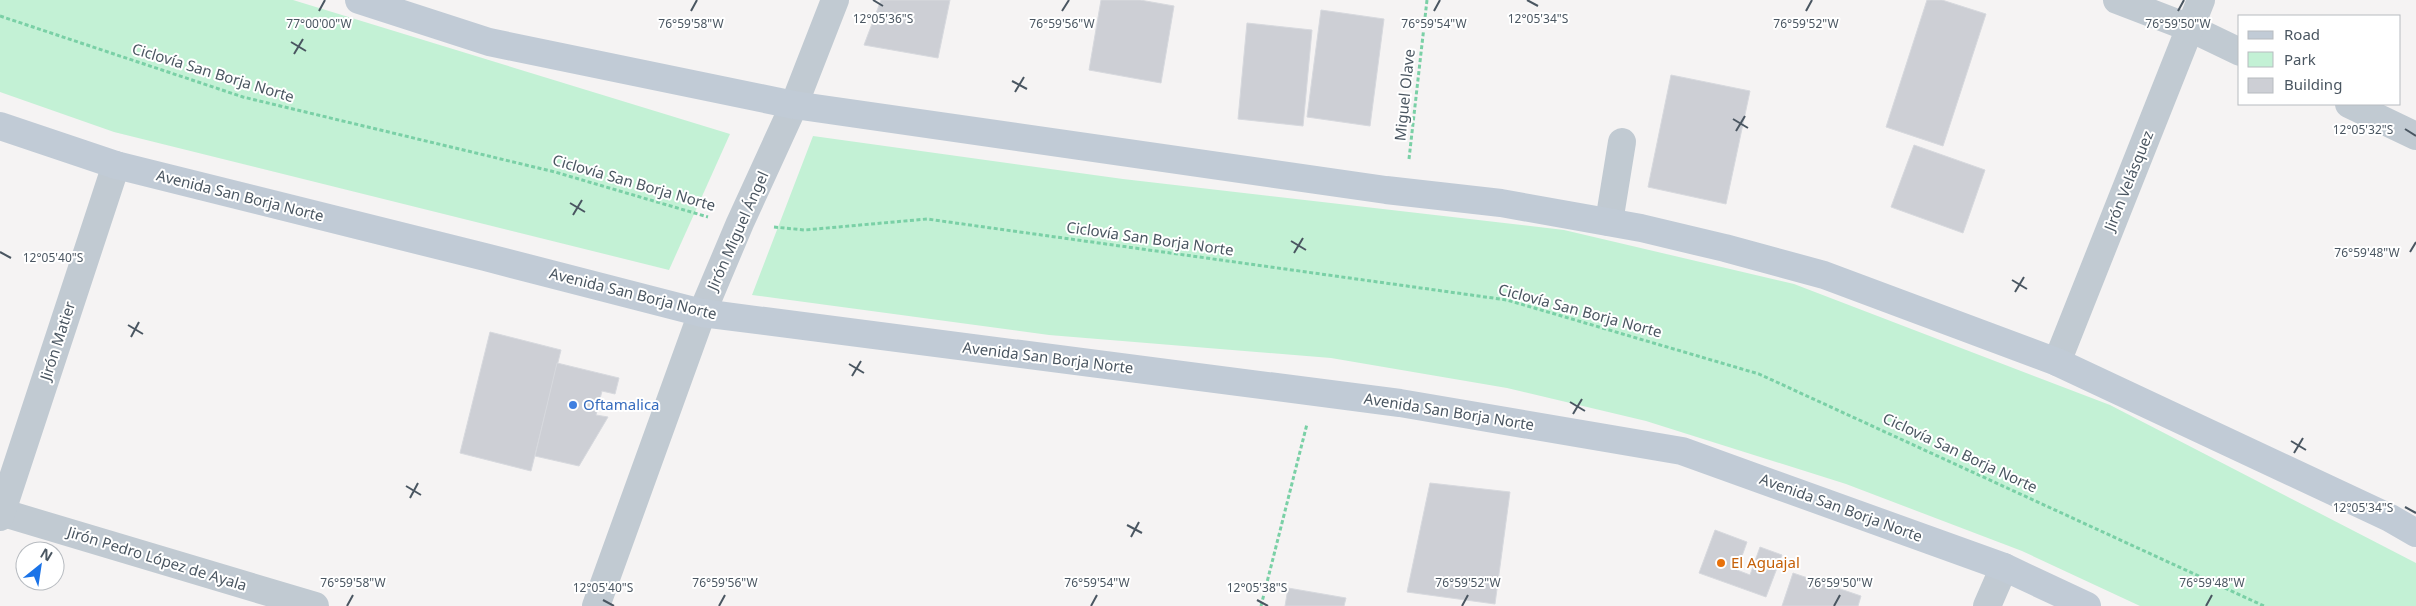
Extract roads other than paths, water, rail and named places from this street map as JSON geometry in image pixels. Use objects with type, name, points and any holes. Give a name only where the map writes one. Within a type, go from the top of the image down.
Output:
[{"type":"main road","points":[[359,0],[489,42],[794,105],[1405,192],[1501,203],[1609,222],[1725,248],[1824,275],[2057,362],[2390,518],[2416,533]]},
{"type":"main road","name":"Avenida San Borja Norte","points":[[0,126],[116,165],[702,313],[1400,403],[1682,451],[2004,567],[2087,606]]},
{"type":"street","name":"Jirón Miguel Ángel","points":[[596,606],[702,313],[794,105],[835,0]]},
{"type":"street","points":[[2117,0],[2190,28],[2238,51]]},
{"type":"street","name":"Jirón Velásquez","points":[[2057,362],[2202,0]]},
{"type":"street","points":[[2351,105],[2416,136]]},
{"type":"street","points":[[1609,222],[1622,142]]},
{"type":"street","name":"Jirón Matier","points":[[1,513],[116,165]]},
{"type":"street","name":"Jirón Pedro López de Ayala","points":[[1,513],[315,606]]},
{"type":"street","points":[[1987,606],[2004,567]]},
{"type":"place","name":"Oftamalica","points":[[573,405]]},
{"type":"place","name":"El Aguajal","points":[[1721,563]]}]
